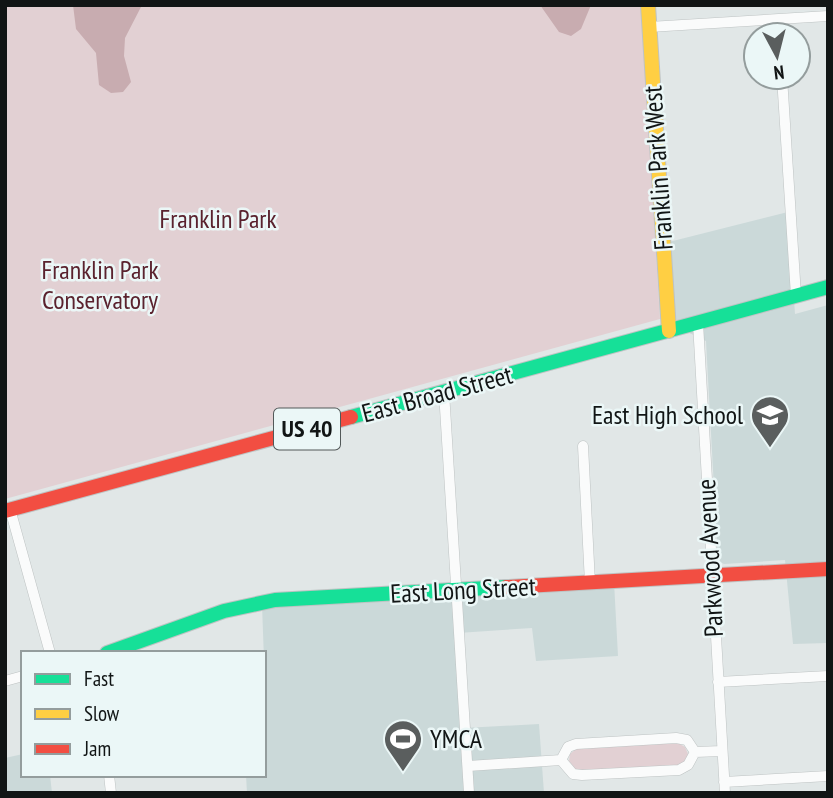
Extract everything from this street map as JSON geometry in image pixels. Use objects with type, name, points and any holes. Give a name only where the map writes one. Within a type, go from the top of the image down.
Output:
[{"type":"street","name":"Franklin Park West","points":[[648,5],[669,331]]},
{"type":"street","points":[[649,27],[828,16]]},
{"type":"street","points":[[783,91],[796,296]]},
{"type":"street","name":"East Broad Street","points":[[8,510],[828,287]]},
{"type":"street","name":"Parkwood Avenue","points":[[698,323],[724,788]]},
{"type":"street","points":[[444,392],[470,793]]},
{"type":"street","points":[[583,446],[590,583]]},
{"type":"street","points":[[8,510],[49,651]]},
{"type":"street","name":"East Long Street","points":[[112,651],[207,616],[254,603],[828,569]]},
{"type":"street","points":[[718,682],[828,676]]},
{"type":"street","points":[[561,760],[563,753],[576,744],[663,738],[687,740],[695,752]]},
{"type":"street","points":[[695,752],[722,751]]},
{"type":"street","points":[[561,760],[573,774],[582,775],[666,771],[688,765],[695,752]]},
{"type":"street","points":[[468,766],[561,760]]},
{"type":"street","points":[[724,788],[828,776]]},
{"type":"shaded area","points":[[73,5],[142,5],[125,38],[124,56],[131,82],[123,92],[111,93],[99,85],[96,53],[76,29]]},
{"type":"shaded area","points":[[540,5],[591,5],[581,29],[571,36],[559,32]]},
{"type":"shaded area","name":"East High School","points":[[788,212],[795,314],[828,305],[828,643],[793,644],[785,560],[724,564],[718,561],[706,341],[660,319],[657,245]]},
{"type":"shaded area","points":[[614,582],[618,656],[536,661],[532,628],[458,633],[464,728],[539,724],[544,793],[247,793],[246,777],[266,777],[266,651],[264,651],[262,605]]},
{"type":"shaded area","points":[[21,754],[21,777],[50,777],[52,793],[5,793],[5,758]]},
{"type":"green space","name":"Franklin Park","points":[[5,5],[641,5],[660,319],[5,499]]},
{"type":"green space","points":[[678,743],[685,747],[688,754],[686,761],[679,765],[582,771],[576,770],[569,761],[570,754],[576,749]]},
{"type":"traffic: fast","points":[[351,417],[828,287]]},
{"type":"traffic: fast","points":[[113,651],[224,611],[275,600],[506,587]]},
{"type":"traffic: slow","points":[[648,5],[669,331]]},
{"type":"traffic: jam","points":[[5,511],[351,417]]},
{"type":"traffic: jam","points":[[506,587],[828,569]]},
{"type":"place","name":"East High School","points":[[770,449]]},
{"type":"place","name":"YMCA","points":[[403,773]]},
{"type":"park label","name":"Franklin Park Conservatory","points":[[100,285]]}]
